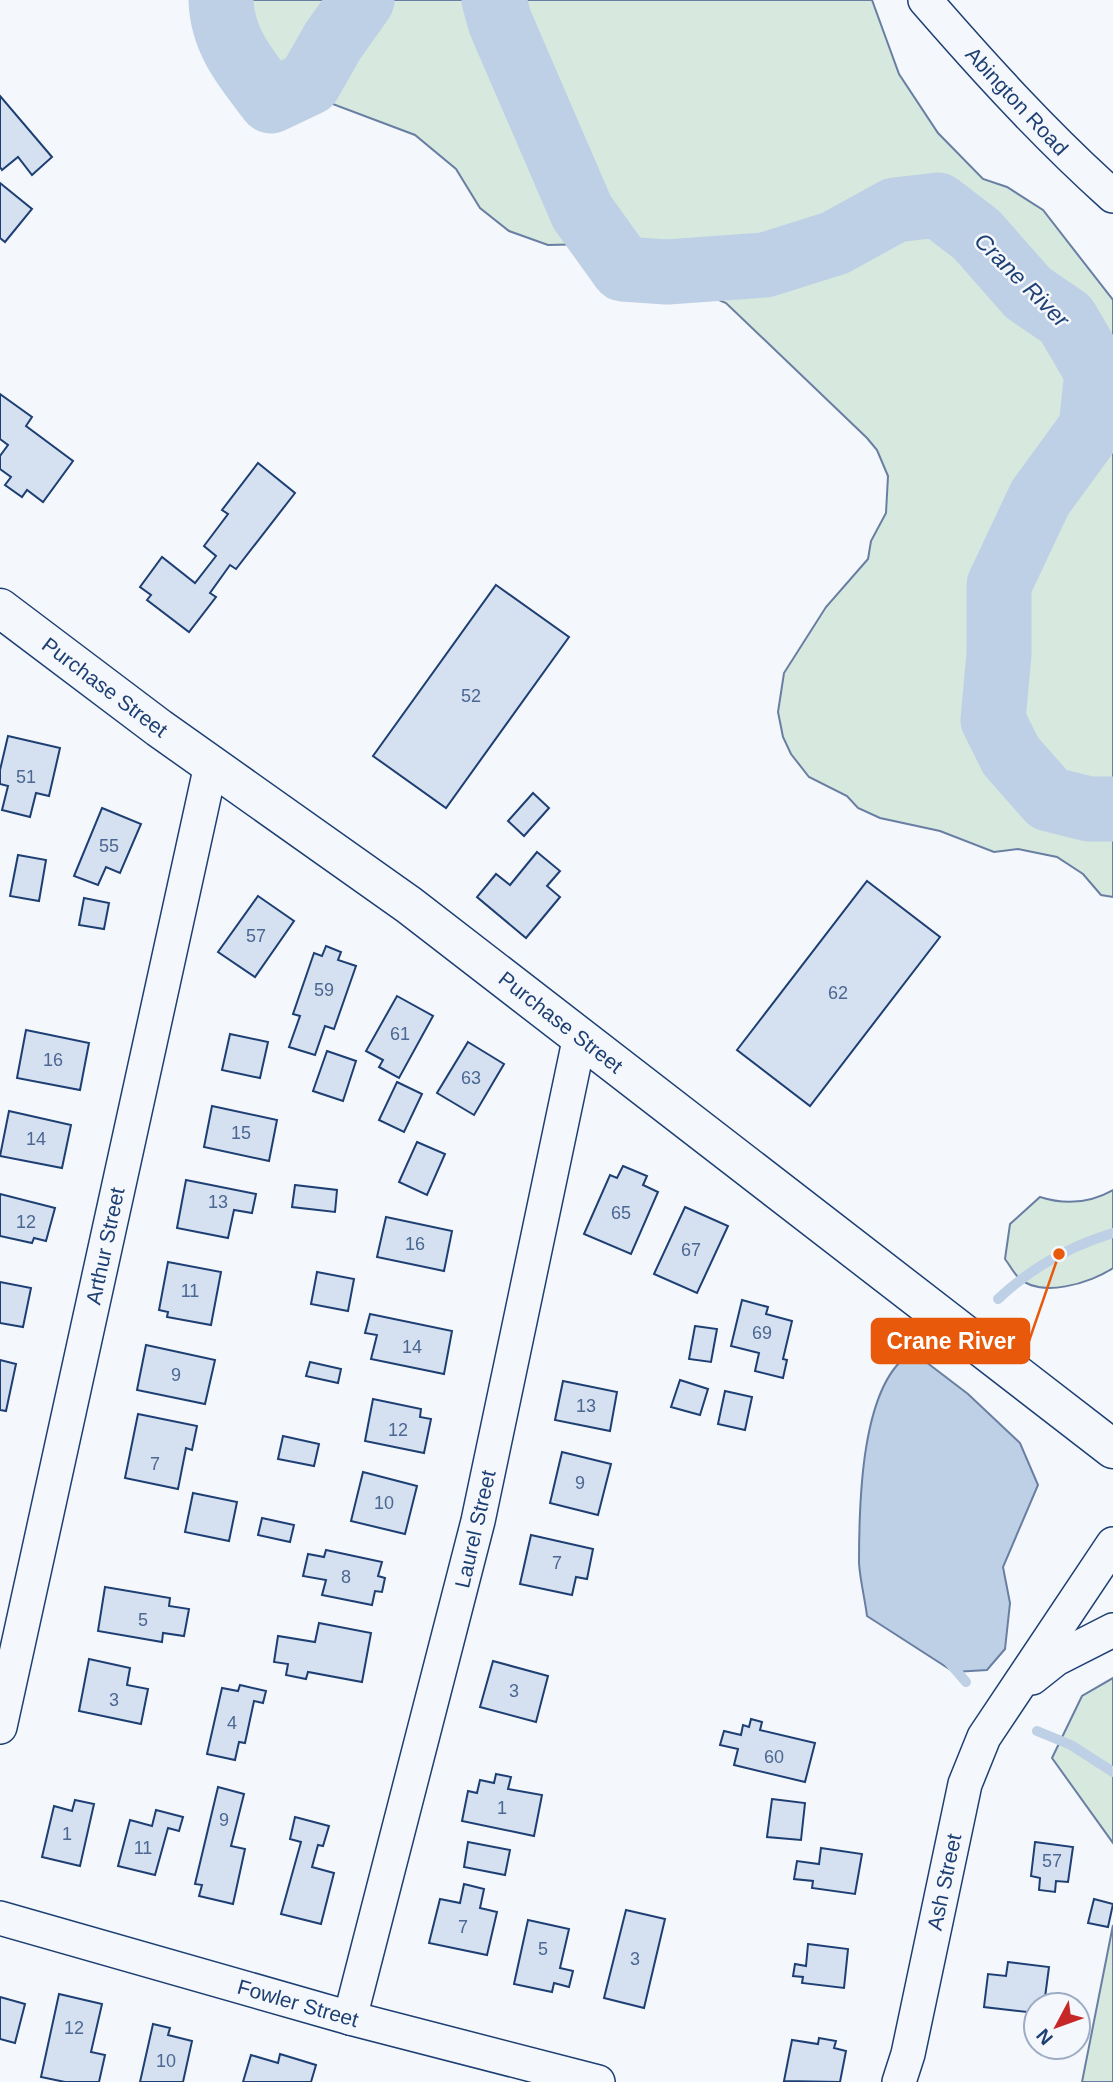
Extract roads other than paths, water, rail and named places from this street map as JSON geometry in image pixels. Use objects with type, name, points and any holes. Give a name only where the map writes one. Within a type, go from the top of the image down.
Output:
[{"type":"street","name":"Abington Road","points":[[925,0],[998,85],[1062,150],[1113,196]]},
{"type":"street","name":"Purchase Street","points":[[0,608],[211,765],[409,905],[1113,1449]]},
{"type":"street","name":"Arthur Street","points":[[0,1727],[211,765]]},
{"type":"street","name":"Laurel Street","points":[[350,2018],[478,1521],[579,1036]]},
{"type":"street","name":"Ash Street","points":[[899,2082],[908,2054],[965,1784],[984,1737],[1113,1544]]},
{"type":"street","name":"Ash Street","points":[[1013,1692],[1056,1659],[1113,1630]]},
{"type":"street","name":"Fowler Street","points":[[0,1918],[350,2018],[598,2082]]},
{"type":"water","points":[[913,1352],[968,1394],[1020,1443],[1038,1485],[1003,1567],[1010,1603],[1005,1649],[987,1670],[954,1672],[867,1616],[859,1563],[860,1510],[866,1447],[882,1389],[895,1367]]},
{"type":"waterway","name":"Crane River","points":[[221,0],[222,15],[231,42],[271,101],[309,83],[333,41],[362,0]]},
{"type":"waterway","name":"Crane River","points":[[494,0],[500,22],[582,212],[623,269],[667,272],[765,265],[835,243],[895,210],[938,205],[977,235],[1028,293],[1066,319],[1097,372],[1091,428],[1040,498],[999,585],[999,654],[993,720],[1011,756],[1049,799],[1089,809],[1113,809]]},
{"type":"waterway","name":"Crane River","points":[[998,1299],[1024,1277],[1052,1259],[1113,1233]]},
{"type":"waterway","name":"Crane River","points":[[947,1660],[966,1682]]},
{"type":"waterway","name":"Crane River","points":[[1037,1731],[1071,1745],[1113,1772]]},
{"type":"place","name":"Crane River","points":[[1059,1254]]}]
